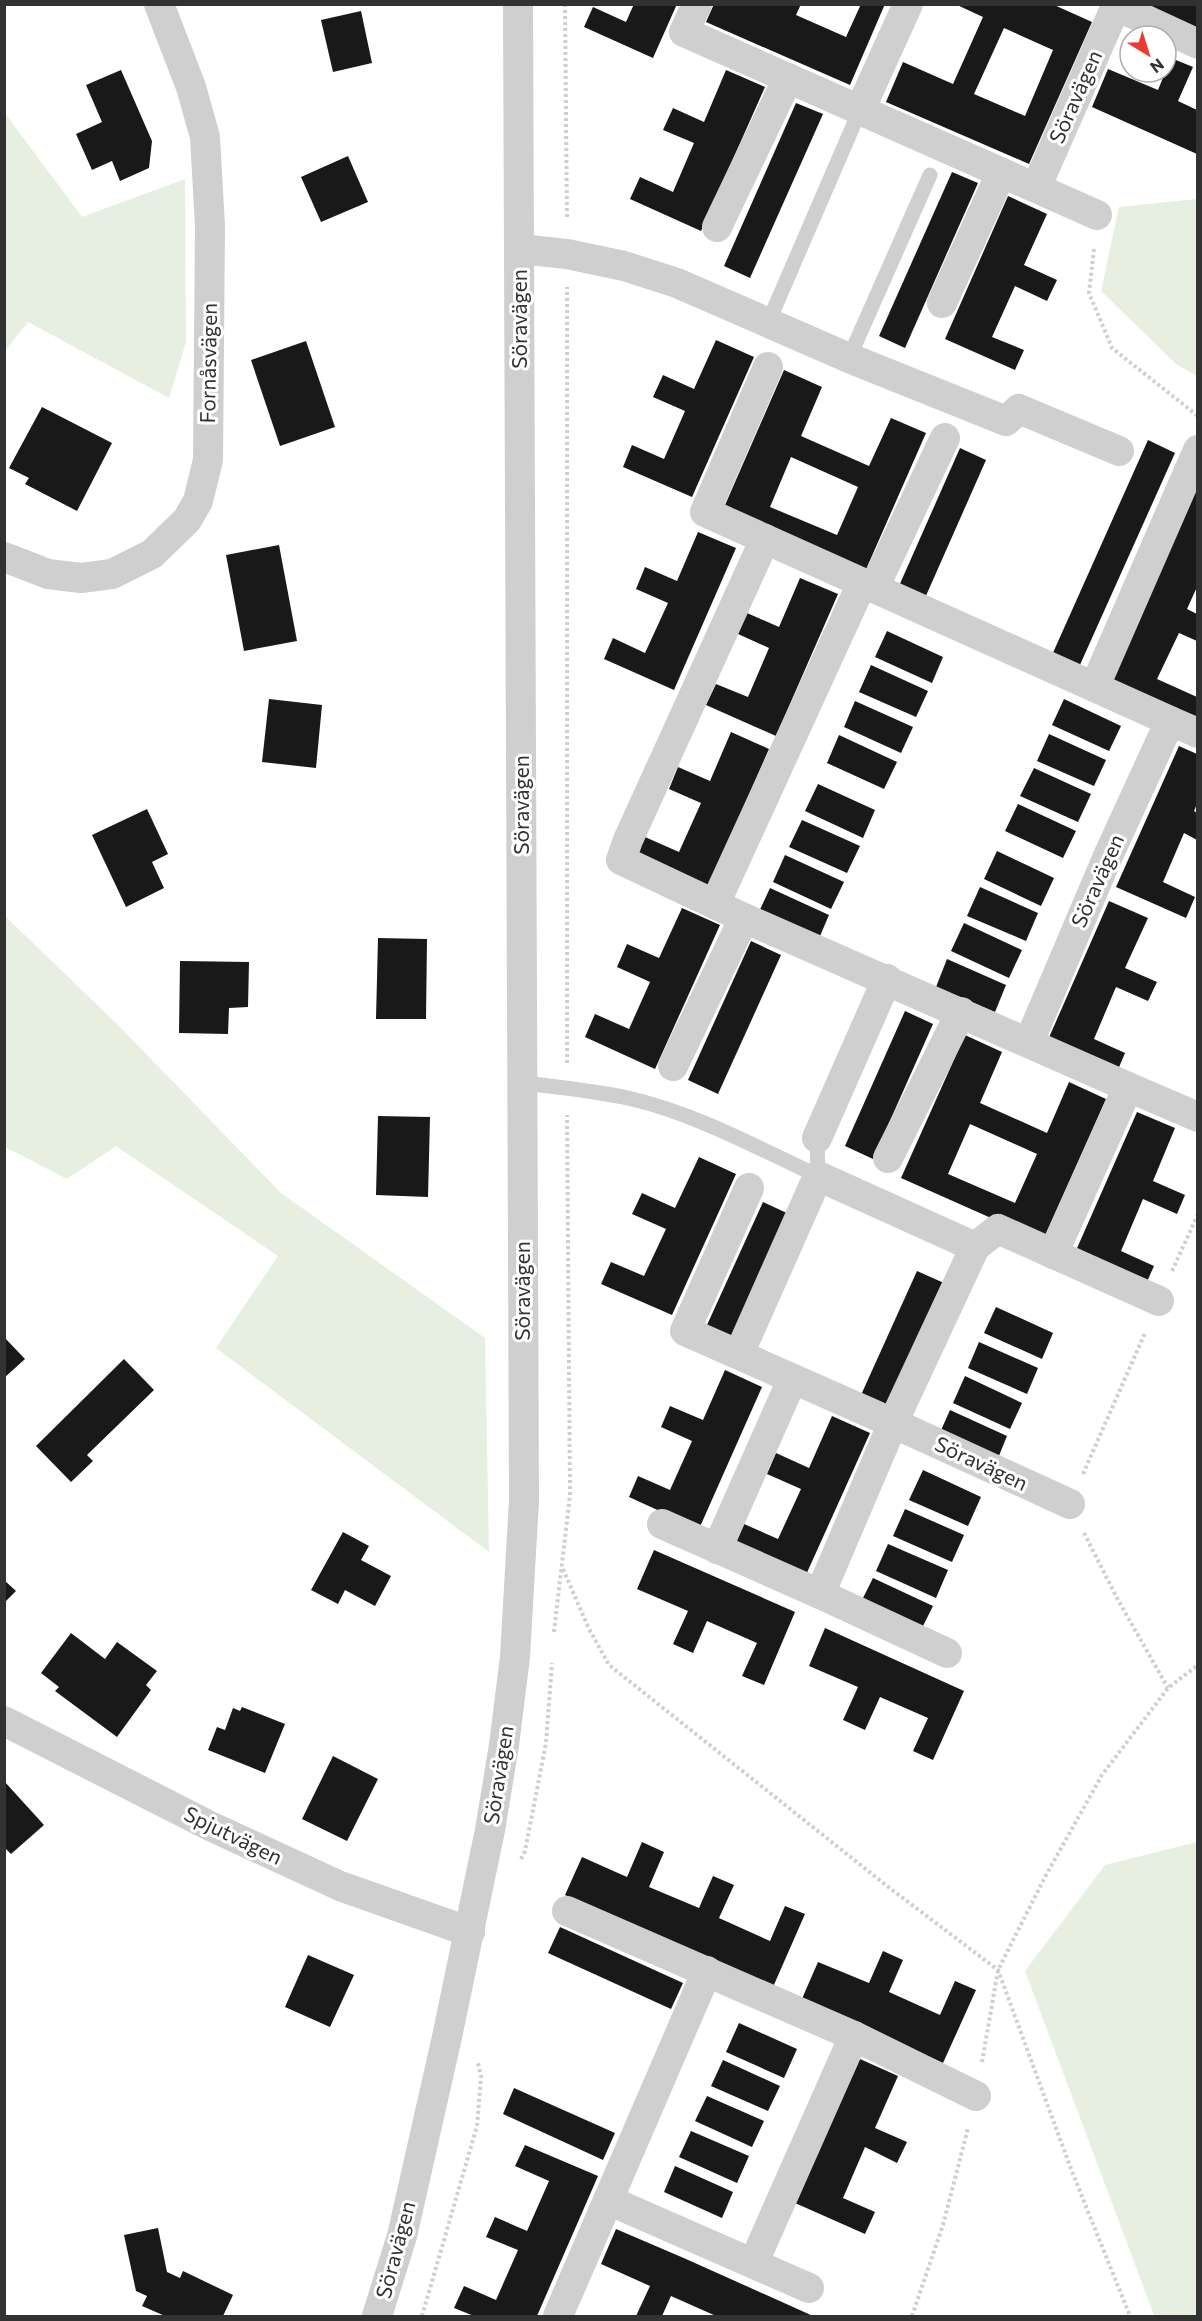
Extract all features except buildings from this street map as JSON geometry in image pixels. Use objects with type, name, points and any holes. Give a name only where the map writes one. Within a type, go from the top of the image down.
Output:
[{"type":"street","name":"Fornåsvägen","points":[[4,557],[48,574],[81,578],[112,574],[152,554],[187,520],[198,501],[208,460],[210,226],[205,137],[191,87],[159,4]]},
{"type":"street","name":"Söravägen","points":[[377,2316],[402,2236],[470,1932],[501,1766],[515,1657],[524,1501],[518,4]]},
{"type":"street","points":[[698,4],[684,32],[1097,215]]},
{"type":"street","points":[[860,110],[908,4]]},
{"type":"street","name":"Söravägen","points":[[1036,188],[1114,5],[1197,44]]},
{"type":"street","points":[[717,227],[788,78]]},
{"type":"street","points":[[942,303],[1001,172]]},
{"type":"street","name":"Söravägen","points":[[520,249],[567,254],[624,266],[677,283],[849,358],[1006,421],[1019,409],[1119,451]]},
{"type":"street","points":[[768,367],[705,512],[1197,733]]},
{"type":"street","points":[[715,904],[868,586],[945,438]]},
{"type":"street","points":[[1095,686],[1197,450]]},
{"type":"street","points":[[765,539],[637,819],[621,860],[744,918],[1197,1117]]},
{"type":"street","name":"Söravägen","points":[[1029,1042],[1108,856],[1170,722]]},
{"type":"street","points":[[673,1066],[744,918]]},
{"type":"street","points":[[817,1138],[886,979]]},
{"type":"street","points":[[888,1158],[961,1012]]},
{"type":"street","points":[[1053,1254],[1128,1087]]},
{"type":"street","points":[[739,1354],[818,1176],[975,1247]]},
{"type":"street","name":"Söravägen","points":[[749,1188],[685,1330],[1070,1504]]},
{"type":"street","points":[[820,1594],[892,1424],[975,1247],[998,1229],[1159,1301]]},
{"type":"street","points":[[717,1549],[792,1380]]},
{"type":"street","points":[[662,1524],[946,1653]]},
{"type":"street","name":"Spjutvägen","points":[[4,1721],[210,1826],[340,1886],[470,1932]]},
{"type":"street","points":[[567,1911],[854,2036],[976,2096]]},
{"type":"street","points":[[558,2316],[707,1971]]},
{"type":"street","points":[[754,2262],[854,2036]]},
{"type":"street","points":[[608,2200],[809,2288]]},
{"type":"lane","points":[[768,323],[860,110]]},
{"type":"lane","points":[[849,358],[930,175]]},
{"type":"lane","points":[[523,1083],[633,1100],[686,1116],[818,1176],[817,1138]]},
{"type":"path","points":[[1097,215],[1089,293],[1112,348],[1197,416]]},
{"type":"path","points":[[1168,1688],[1118,1600],[1070,1504],[1197,1214]]},
{"type":"path","points":[[562,1568],[589,1629],[609,1665],[887,1886],[998,1970],[1071,2169],[1130,2316]]},
{"type":"path","points":[[912,2316],[942,2225],[976,2096],[998,1970],[1045,1877],[1102,1775],[1168,1688],[1197,1665]]},
{"type":"green space","points":[[4,112],[82,217],[185,179],[186,342],[169,398],[28,322],[5,351]]},
{"type":"green space","points":[[1198,199],[1197,376],[1176,364],[1101,291],[1119,207]]},
{"type":"green space","points":[[4,915],[118,1025],[281,1193],[485,1338],[489,1552],[216,1348],[278,1256],[116,1146],[67,1179],[5,1147]]},
{"type":"green space","points":[[1197,1842],[1197,2316],[1157,2316],[1154,2315],[1025,1971],[1105,1865]]}]
